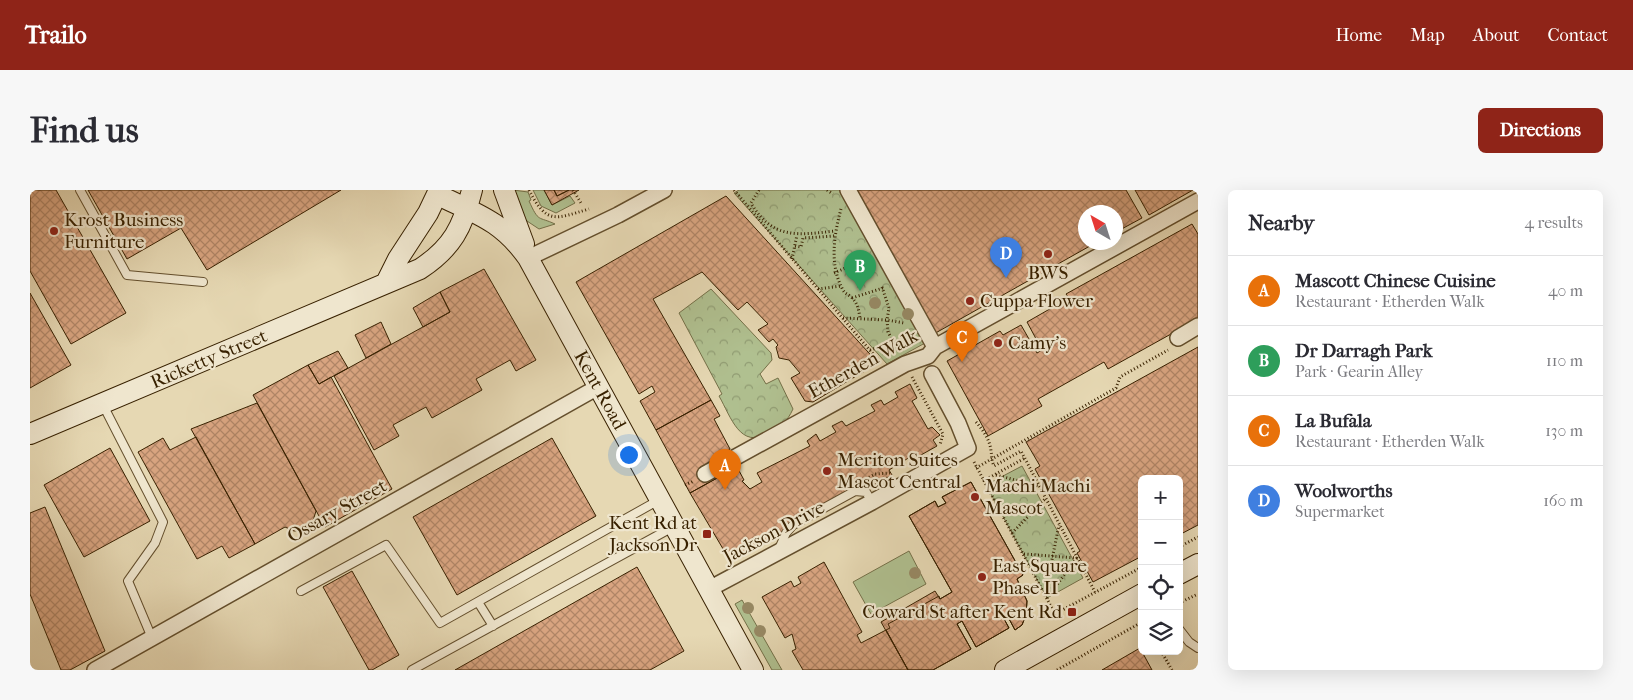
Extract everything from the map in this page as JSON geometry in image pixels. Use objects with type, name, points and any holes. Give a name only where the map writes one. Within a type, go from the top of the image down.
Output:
[{"type":"main road","points":[[467,209],[472,190]]},
{"type":"main road","points":[[504,190],[528,258]]},
{"type":"main road","points":[[388,281],[438,193]]},
{"type":"main road","name":"Kent Road","points":[[438,193],[502,228],[528,258],[752,670]]},
{"type":"main road","name":"Ricketty Street","points":[[30,434],[240,347],[388,281],[420,269],[434,260],[454,239],[467,209]]},
{"type":"main road","points":[[1183,572],[1198,564]]},
{"type":"main road","points":[[1005,670],[1138,596]]},
{"type":"street","points":[[528,258],[618,215],[664,190]]},
{"type":"street","points":[[843,198],[889,262],[935,347]]},
{"type":"street","name":"Etherden Walk","points":[[705,474],[905,364],[928,356],[935,347],[1198,202]]},
{"type":"street","points":[[1175,343],[1198,326]]},
{"type":"street","name":"Jackson Drive","points":[[709,589],[777,554],[968,448],[958,423],[932,374]]},
{"type":"street","name":"Ossary Street","points":[[95,670],[598,387]]},
{"type":"lane","points":[[80,190],[127,274],[203,282]]},
{"type":"lane","points":[[102,404],[163,522],[155,543],[128,581],[152,638]]},
{"type":"lane","points":[[301,591],[386,545],[440,623],[660,500]]},
{"type":"lane","points":[[412,670],[675,526]]},
{"type":"lane","points":[[478,602],[493,626]]},
{"type":"lane","points":[[1183,634],[1189,642],[1198,648]]},
{"type":"path","points":[[529,190],[538,208],[546,216],[556,217]]},
{"type":"path","points":[[573,190],[581,203]]},
{"type":"path","points":[[734,190],[889,373]]},
{"type":"path","points":[[759,190],[751,203],[757,216],[780,232],[797,235],[835,234]]},
{"type":"path","points":[[827,190],[843,198],[835,234],[834,273],[844,292],[857,305],[860,319]]},
{"type":"path","points":[[795,246],[801,247],[803,238],[835,234]]},
{"type":"path","points":[[792,260],[797,235]]},
{"type":"path","points":[[834,273],[862,261],[870,262],[874,267],[889,262]]},
{"type":"path","points":[[880,280],[889,308],[888,332],[943,434],[939,450]]},
{"type":"path","points":[[852,298],[900,282]]},
{"type":"path","points":[[818,290],[841,286]]},
{"type":"path","points":[[842,318],[887,320],[925,327]]},
{"type":"path","points":[[870,350],[894,343]]},
{"type":"path","points":[[1138,569],[1055,614],[976,468],[1116,388],[1120,377],[1175,343]]},
{"type":"path","points":[[990,459],[994,466],[1021,451],[1095,592]]},
{"type":"path","points":[[983,481],[1024,458]]},
{"type":"path","points":[[859,482],[876,474],[896,473]]},
{"type":"path","points":[[995,475],[1039,486]]},
{"type":"path","points":[[1012,533],[1046,498]]},
{"type":"path","points":[[1046,597],[1060,524]]},
{"type":"path","points":[[1183,545],[1198,537]]},
{"type":"path","points":[[1023,554],[1077,558]]},
{"type":"path","points":[[1046,597],[1077,558]]},
{"type":"path","points":[[1183,601],[1198,594]]},
{"type":"path","points":[[1057,670],[1138,624]]},
{"type":"path","points":[[1163,655],[1172,670]]},
{"type":"green space","points":[[513,190],[528,192],[531,200],[529,201],[537,216],[555,224],[539,229],[524,219]]},
{"type":"green space","points":[[533,190],[544,190],[552,205],[570,196],[575,203],[556,213],[541,206]]},
{"type":"green space","points":[[739,190],[842,190],[925,343],[887,364],[734,193]]},
{"type":"green space","points":[[711,289],[771,353],[772,360],[760,374],[766,384],[778,378],[793,409],[780,426],[759,437],[751,437],[744,434],[732,421],[719,396],[722,394],[679,313]]},
{"type":"green space","points":[[1022,466],[1083,578],[1047,598],[986,485]]},
{"type":"green space","points":[[909,551],[926,584],[871,614],[853,582]]},
{"type":"green space","points":[[742,600],[782,670],[772,670],[735,604]]},
{"type":"building","name":"Krost Business Furniture","points":[[30,190],[56,190],[126,313],[71,344],[30,271]]},
{"type":"building","points":[[88,190],[341,190],[207,270],[181,228],[127,259]]},
{"type":"building","points":[[544,190],[554,190],[557,196],[569,190],[579,190],[552,205]]},
{"type":"building","points":[[554,190],[569,190],[557,196]]},
{"type":"building","points":[[852,190],[1126,190],[1142,218],[1123,228],[1123,205],[1078,205],[1078,250],[1083,250],[932,335]]},
{"type":"building","points":[[1135,190],[1193,190],[1149,215]]},
{"type":"building","points":[[726,196],[878,363],[813,402],[805,401],[791,378],[800,373],[789,360],[779,358],[776,347],[778,345],[773,339],[769,342],[758,330],[768,324],[747,302],[738,310],[702,272],[653,299],[711,400],[656,430],[640,401],[655,392],[652,386],[639,394],[576,282]]},
{"type":"building","points":[[1192,224],[1198,234],[1198,319],[1108,369],[1104,362],[1038,399],[1042,406],[988,436],[947,361],[1000,331],[1003,335],[1021,325],[1037,353],[1042,350],[1027,322],[1069,298],[1066,294]]},
{"type":"building","points":[[484,269],[536,360],[516,371],[510,360],[476,379],[482,390],[432,418],[426,407],[393,425],[399,436],[374,450],[334,376],[450,312],[440,292]]},
{"type":"building","points":[[440,292],[450,312],[423,327],[413,308]]},
{"type":"building","points":[[30,293],[71,365],[30,388]]},
{"type":"building","points":[[381,322],[391,344],[366,358],[355,335]]},
{"type":"building","points":[[1198,347],[1198,525],[1183,533],[1183,475],[1138,475],[1138,558],[1093,582],[1077,553],[1080,551],[1035,469],[1040,466],[1026,442]]},
{"type":"building","points":[[338,351],[348,368],[319,384],[308,365]]},
{"type":"building","points":[[308,365],[319,384],[331,377],[392,489],[325,527],[253,395]]},
{"type":"building","name":"Meriton Suites Mascot Central","points":[[910,384],[917,398],[912,401],[928,429],[932,427],[940,435],[933,440],[937,446],[912,460],[910,457],[889,470],[892,475],[736,559],[729,559],[690,493],[737,467],[744,480],[742,481],[750,489],[762,482],[757,473],[810,446],[807,441],[816,434],[820,441],[836,432],[832,426],[842,421],[846,426],[875,411],[871,405],[881,400],[884,405],[898,397],[895,392]]},
{"type":"building","points":[[711,400],[720,416],[714,419],[730,449],[726,452],[737,467],[690,493],[656,430]]},
{"type":"building","points":[[257,403],[316,511],[312,524],[304,530],[294,531],[285,527],[255,544],[191,429]]},
{"type":"building","points":[[196,437],[255,544],[229,558],[222,546],[197,559],[138,452],[163,438],[170,450]]},
{"type":"building","points":[[552,438],[596,516],[457,595],[413,517]]},
{"type":"building","points":[[110,448],[150,521],[84,557],[44,485]]},
{"type":"building","name":"East Square Phase II","points":[[971,482],[1023,575],[1017,579],[1027,601],[1026,615],[1022,625],[1015,630],[1007,615],[1003,617],[1009,628],[976,647],[962,621],[957,624],[971,649],[933,670],[908,670],[886,630],[890,628],[888,624],[939,596],[940,599],[952,592],[909,516],[935,501],[938,507],[946,503],[942,497]]},
{"type":"building","name":"East Square Phase II","points":[[971,482],[1023,575],[1017,579],[1027,601],[1026,615],[1022,625],[1015,630],[1007,615],[1003,617],[1009,628],[976,647],[962,621],[957,624],[971,649],[933,670],[908,670],[881,622],[935,591],[940,599],[952,592],[909,516],[935,501],[938,507],[946,503],[942,497]]},
{"type":"building","points":[[45,507],[105,651],[70,670],[61,670],[30,594],[30,513]]},
{"type":"building","points":[[824,562],[862,632],[857,635],[861,643],[886,630],[908,670],[803,670],[792,651],[796,649],[792,634],[785,638],[762,597],[791,581],[794,587],[801,583],[798,577]]},
{"type":"building","points":[[637,567],[684,651],[650,670],[455,670]]},
{"type":"building","points":[[352,571],[399,655],[372,670],[369,670],[323,587]]},
{"type":"building","points":[[1138,649],[1138,655],[1144,655],[1152,670],[1102,670]]},
{"type":"place","name":"Krost Business Furniture","points":[[54,231]]},
{"type":"place","name":"BWS","points":[[1048,254]]},
{"type":"place","name":"Woolworths","points":[[1006,278]]},
{"type":"place","name":"Dr Darragh Park","points":[[860,291]]},
{"type":"place","name":"Cuppa Flower","points":[[970,301]]},
{"type":"place","name":"Camy's","points":[[998,343]]},
{"type":"place","name":"La Bufala","points":[[962,362]]},
{"type":"place","name":"Meriton Suites Mascot Central","points":[[827,471]]},
{"type":"place","name":"Mascott Chinese Cuisine","points":[[725,490]]},
{"type":"place","name":"Machi Machi Mascot","points":[[975,497]]},
{"type":"place","name":"Kent Rd at Jackson Dr","points":[[707,534]]},
{"type":"place","name":"East Square Phase II","points":[[982,577]]},
{"type":"place","name":"Coward St after Kent Rd","points":[[1072,612]]}]
